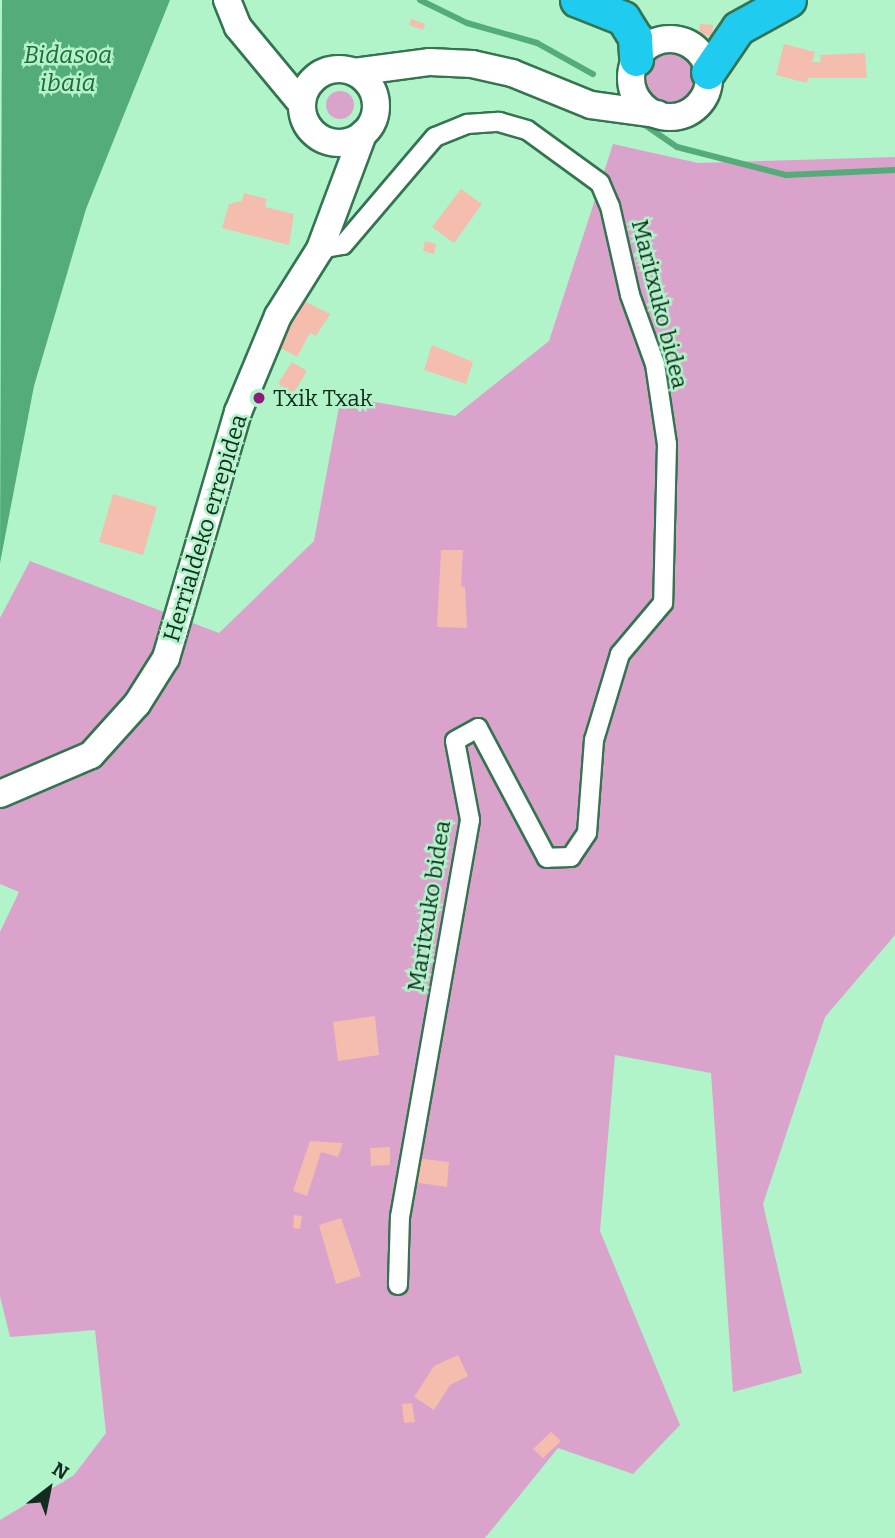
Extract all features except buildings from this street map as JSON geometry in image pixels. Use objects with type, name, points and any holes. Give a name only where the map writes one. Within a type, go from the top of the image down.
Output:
[{"type":"highway","points":[[577,0],[623,18],[635,37],[634,64]]},
{"type":"highway","points":[[708,72],[738,28],[789,0]]},
{"type":"street","points":[[227,0],[239,27],[302,104],[306,123],[321,138],[337,198]]},
{"type":"street","points":[[302,104],[305,92],[320,74],[337,69],[354,72],[451,62],[492,67],[570,97],[612,110],[675,116],[694,108],[707,90],[708,72],[698,50],[677,39],[653,43],[607,92],[570,97]]},
{"type":"street","points":[[261,51],[320,74]]},
{"type":"street","points":[[634,64],[639,101],[657,114]]},
{"type":"street","points":[[321,138],[342,142],[363,134],[373,120],[376,103],[410,65]]},
{"type":"street","points":[[354,72],[366,81],[376,103]]},
{"type":"street","name":"Maritxuko bidea","points":[[320,249],[343,245],[435,137],[467,124],[499,122],[527,130],[600,183],[610,205],[630,295],[655,364],[667,444],[663,603],[620,654],[594,740],[587,833],[572,857],[547,858],[478,728],[455,741],[470,820],[400,1216],[398,1285]]},
{"type":"street","name":"Herrialdeko errepidea","points":[[0,794],[91,755],[137,704],[166,658],[238,412],[278,316],[320,249],[363,134]]},
{"type":"shaded area","points":[[670,51],[681,53],[690,59],[696,68],[696,90],[690,99],[681,105],[670,107],[659,105],[650,99],[644,90],[642,79],[644,68],[650,59],[659,53]]},
{"type":"shaded area","points":[[340,91],[350,95],[354,105],[350,115],[340,119],[330,115],[326,105],[330,95]]},
{"type":"shaded area","points":[[613,144],[698,163],[895,157],[895,935],[825,1017],[763,1204],[802,1373],[733,1392],[711,1073],[615,1055],[600,1231],[680,1425],[633,1474],[558,1448],[485,1538],[0,1538],[0,1520],[74,1475],[106,1433],[95,1330],[10,1337],[0,1296],[0,932],[19,892],[0,884],[0,618],[30,561],[219,633],[314,541],[341,396],[455,416],[549,341]]},
{"type":"water","name":"Bidasoa ibaia","points":[[2,0],[170,0],[86,209],[34,386],[0,563]]},
{"type":"waterway","points":[[420,0],[467,23],[537,43],[593,74]]},
{"type":"waterway","points":[[642,123],[677,147],[786,175],[895,170]]},
{"type":"place","name":"Txik Txak","points":[[259,398]]}]
